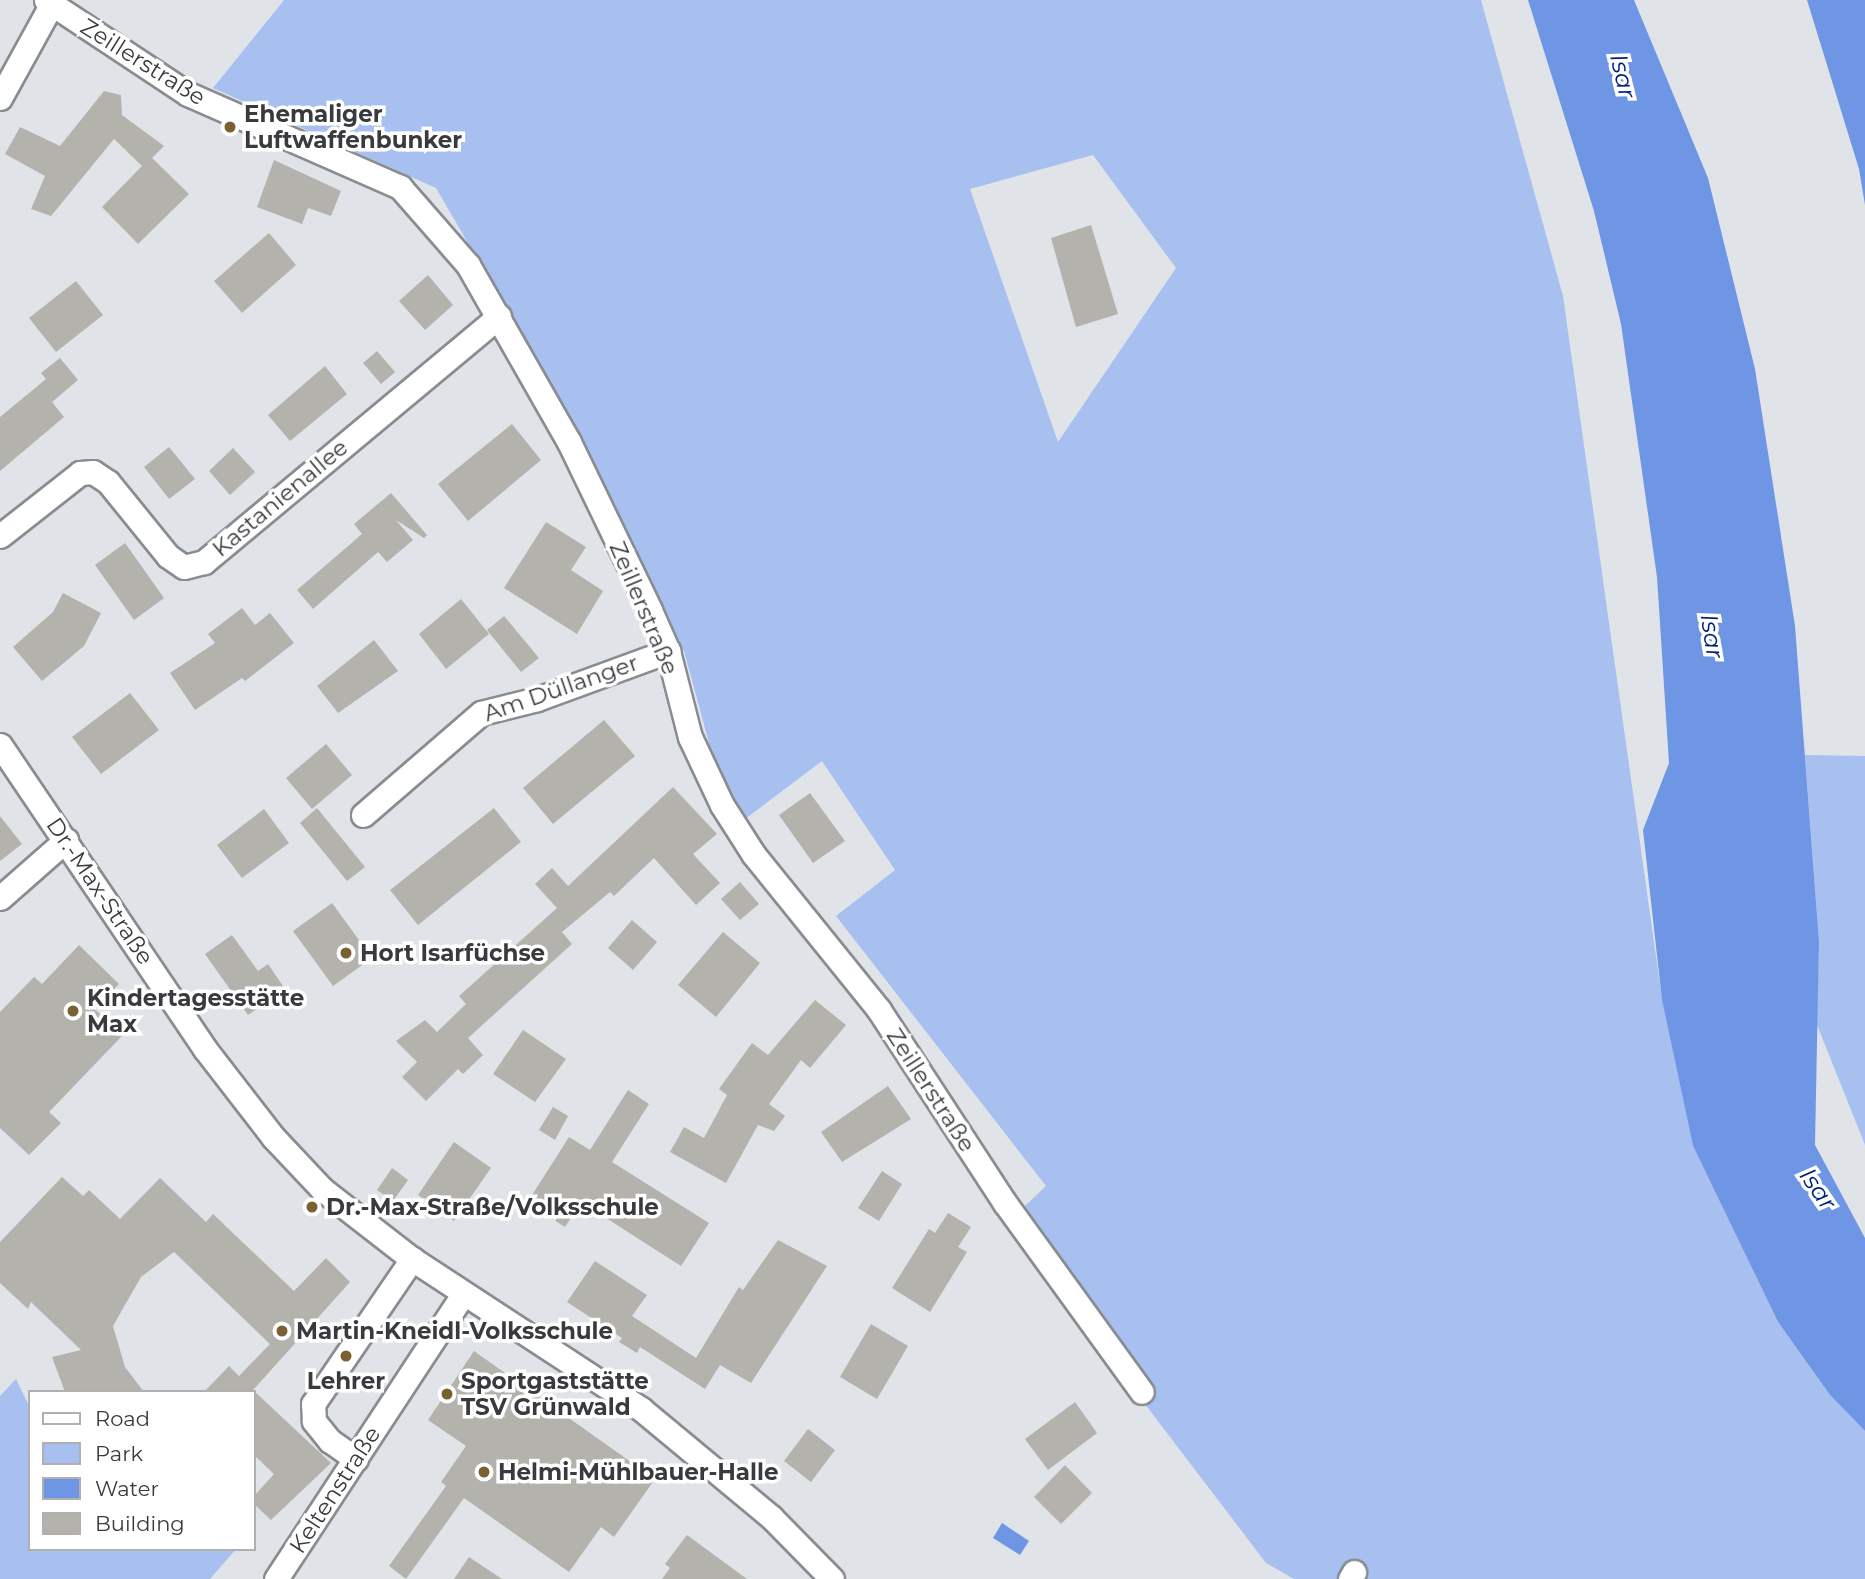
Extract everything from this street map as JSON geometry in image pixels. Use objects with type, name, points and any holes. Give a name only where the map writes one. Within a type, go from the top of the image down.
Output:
[{"type":"street","points":[[0,98],[48,3]]},
{"type":"street","name":"Zeillerstraße","points":[[48,3],[87,23],[188,94],[400,187],[468,265],[568,440],[668,651],[690,737],[722,805],[754,855],[879,1010],[1004,1203],[1142,1392]]},
{"type":"street","name":"Kastanienallee","points":[[0,536],[80,473],[93,471],[108,482],[168,556],[184,567],[204,562],[499,316]]},
{"type":"street","name":"Am Düllanger","points":[[363,815],[481,713],[537,699],[668,651]]},
{"type":"street","name":"Dr.-Max-Straße","points":[[0,745],[205,1049],[273,1137],[323,1190],[412,1259],[641,1409],[771,1517],[832,1579]]},
{"type":"street","points":[[0,898],[66,840]]},
{"type":"street","points":[[356,1460],[330,1441],[314,1421],[313,1404],[412,1259]]},
{"type":"street","name":"Keltenstraße","points":[[276,1579],[463,1294]]},
{"type":"green space","points":[[284,0],[1481,0],[1563,296],[1662,999],[1693,1146],[1778,1322],[1830,1395],[1865,1431],[1865,1579],[1294,1579],[1266,1563],[1007,1223],[1046,1186],[836,916],[895,870],[822,761],[745,819],[712,754],[684,651],[631,539],[564,408],[436,188],[213,88]],"holes":[[[1093,155],[1176,268],[1058,442],[970,189]]]},
{"type":"green space","points":[[1805,755],[1865,756],[1865,1145],[1817,1025],[1819,941]]},
{"type":"green space","points":[[16,1379],[28,1404],[28,1551],[234,1551],[210,1579],[0,1579],[0,1396]]},
{"type":"water","name":"Isar","points":[[1528,0],[1634,0],[1708,178],[1755,369],[1795,626],[1819,941],[1815,1145],[1865,1238],[1865,1431],[1830,1395],[1778,1322],[1693,1146],[1662,1000],[1643,830],[1669,763],[1657,577],[1621,324],[1594,211]]},
{"type":"water","points":[[1807,0],[1865,0],[1865,205],[1859,169]]},
{"type":"water","points":[[1002,1523],[1029,1541],[1020,1555],[993,1538]]},
{"type":"building","points":[[104,91],[121,95],[122,115],[164,146],[152,158],[189,194],[138,244],[102,207],[142,166],[114,139],[51,216],[31,209],[45,176],[5,154],[20,127],[60,146]]},
{"type":"building","points":[[274,160],[341,191],[331,216],[308,208],[302,224],[257,207]]},
{"type":"building","points":[[1091,225],[1118,314],[1076,327],[1051,238]]},
{"type":"building","points":[[269,233],[296,265],[242,313],[214,281]]},
{"type":"building","points":[[428,275],[453,305],[425,330],[399,301]]},
{"type":"building","points":[[76,281],[103,315],[56,352],[29,318]]},
{"type":"building","points":[[377,351],[395,372],[381,384],[363,363]]},
{"type":"building","points":[[60,358],[78,380],[52,402],[64,417],[0,471],[0,417],[46,379],[41,373]]},
{"type":"building","points":[[325,366],[347,394],[290,441],[268,415]]},
{"type":"building","points":[[512,424],[541,460],[468,521],[438,484]]},
{"type":"building","points":[[169,447],[195,479],[169,499],[144,467]]},
{"type":"building","points":[[233,448],[255,472],[230,495],[209,471]]},
{"type":"building","points":[[391,493],[427,535],[424,538],[396,520],[413,540],[387,562],[378,552],[313,609],[297,590],[362,534],[354,524]]},
{"type":"building","points":[[546,522],[586,547],[571,570],[603,591],[577,634],[504,588]]},
{"type":"building","points":[[125,543],[164,598],[134,620],[95,565]]},
{"type":"building","points":[[63,593],[101,613],[84,646],[42,681],[13,647],[53,612]]},
{"type":"building","points":[[461,599],[489,634],[446,669],[419,634]]},
{"type":"building","points":[[242,608],[255,625],[270,613],[294,643],[245,681],[242,678],[195,710],[170,673],[215,643],[208,634]]},
{"type":"building","points":[[504,616],[539,658],[521,672],[487,630]]},
{"type":"building","points":[[374,640],[398,671],[338,713],[317,686]]},
{"type":"building","points":[[130,693],[159,730],[101,774],[72,737]]},
{"type":"building","points":[[604,720],[635,756],[553,824],[523,788]]},
{"type":"building","points":[[326,744],[352,775],[312,809],[286,778]]},
{"type":"building","points":[[673,787],[717,834],[693,854],[720,883],[696,905],[654,858],[614,896],[610,892],[562,932],[572,944],[468,1038],[483,1055],[463,1074],[458,1069],[426,1101],[402,1077],[417,1062],[396,1041],[425,1020],[437,1032],[466,1004],[459,996],[557,908],[535,884],[552,868],[568,886]]},
{"type":"building","points":[[810,793],[845,841],[813,863],[779,815]]},
{"type":"building","points":[[317,808],[365,867],[347,881],[300,823]]},
{"type":"building","points":[[494,808],[521,842],[418,925],[390,890]]},
{"type":"building","points":[[264,809],[289,843],[242,878],[217,845]]},
{"type":"building","points":[[0,816],[22,844],[0,861]]},
{"type":"building","points":[[740,882],[759,904],[740,920],[721,899]]},
{"type":"building","points":[[332,903],[372,958],[333,986],[293,931]]},
{"type":"building","points":[[632,920],[657,942],[633,970],[608,948]]},
{"type":"building","points":[[723,932],[760,963],[716,1017],[678,985]]},
{"type":"building","points":[[232,935],[258,971],[268,964],[285,989],[248,1015],[205,954]]},
{"type":"building","points":[[79,945],[119,984],[95,1009],[122,1036],[49,1112],[61,1123],[29,1155],[0,1128],[0,1012],[34,977],[42,984]]},
{"type":"building","points":[[815,1000],[846,1025],[810,1068],[801,1060],[769,1104],[785,1116],[774,1131],[758,1125],[726,1183],[670,1152],[684,1127],[704,1138],[727,1095],[719,1089],[752,1043],[768,1055]]},
{"type":"building","points":[[523,1030],[566,1059],[535,1102],[493,1074]]},
{"type":"building","points":[[888,1086],[911,1119],[842,1162],[821,1132]]},
{"type":"building","points":[[628,1090],[649,1104],[612,1162],[709,1223],[681,1266],[581,1202],[565,1227],[527,1203],[569,1137],[590,1150]]},
{"type":"building","points":[[553,1107],[568,1116],[555,1140],[539,1130]]},
{"type":"building","points":[[454,1142],[491,1168],[454,1221],[418,1195]]},
{"type":"building","points":[[392,1168],[408,1180],[393,1201],[377,1190]]},
{"type":"building","points":[[882,1171],[902,1184],[879,1221],[858,1208]]},
{"type":"building","name":"Martin-Kneidl-Volksschule","points":[[62,1177],[83,1196],[89,1190],[120,1219],[160,1178],[206,1222],[213,1214],[294,1291],[326,1258],[350,1282],[253,1390],[206,1390],[229,1366],[239,1376],[270,1344],[174,1252],[141,1277],[113,1326],[125,1367],[142,1390],[64,1390],[52,1357],[81,1350],[31,1302],[28,1309],[0,1283],[0,1242]]},
{"type":"building","points":[[948,1213],[971,1227],[958,1247],[967,1252],[930,1312],[892,1288],[929,1229],[935,1233]]},
{"type":"building","points":[[778,1240],[827,1266],[751,1383],[720,1365],[705,1389],[640,1347],[637,1353],[619,1342],[622,1338],[567,1302],[595,1261],[647,1295],[632,1316],[696,1358],[739,1287],[743,1290]]},
{"type":"building","points":[[871,1324],[908,1346],[877,1399],[840,1377]]},
{"type":"building","points":[[474,1351],[655,1479],[614,1537],[601,1527],[569,1572],[464,1498],[406,1579],[389,1566],[446,1486],[441,1482],[466,1446],[428,1420]]},
{"type":"building","name":"Martin-Kneidl-Volksschule","points":[[256,1393],[331,1463],[271,1520],[256,1506],[256,1494],[274,1474],[256,1457]]},
{"type":"building","points":[[1075,1402],[1097,1433],[1048,1470],[1025,1439]]},
{"type":"building","points":[[808,1429],[835,1450],[811,1482],[784,1461]]},
{"type":"building","points":[[1065,1465],[1092,1493],[1061,1524],[1034,1497]]},
{"type":"building","points":[[687,1535],[747,1579],[662,1579],[670,1568],[665,1564]]},
{"type":"building","points":[[469,1557],[502,1579],[454,1579]]},
{"type":"place","name":"Ehemaliger Luftwaffenbunker","points":[[230,127]]},
{"type":"place","name":"Hort Isarfüchse","points":[[346,953]]},
{"type":"place","name":"Kindertagesstätte Max","points":[[73,1011]]},
{"type":"place","name":"Dr.-Max-Straße/Volksschule","points":[[312,1207]]},
{"type":"place","name":"Martin-Kneidl-Volksschule","points":[[282,1331]]},
{"type":"place","name":"Lehrer","points":[[346,1356]]},
{"type":"place","name":"Sportgaststätte TSV Grünwald","points":[[447,1394]]},
{"type":"place","name":"Helmi-Mühlbauer-Halle","points":[[484,1472]]}]
